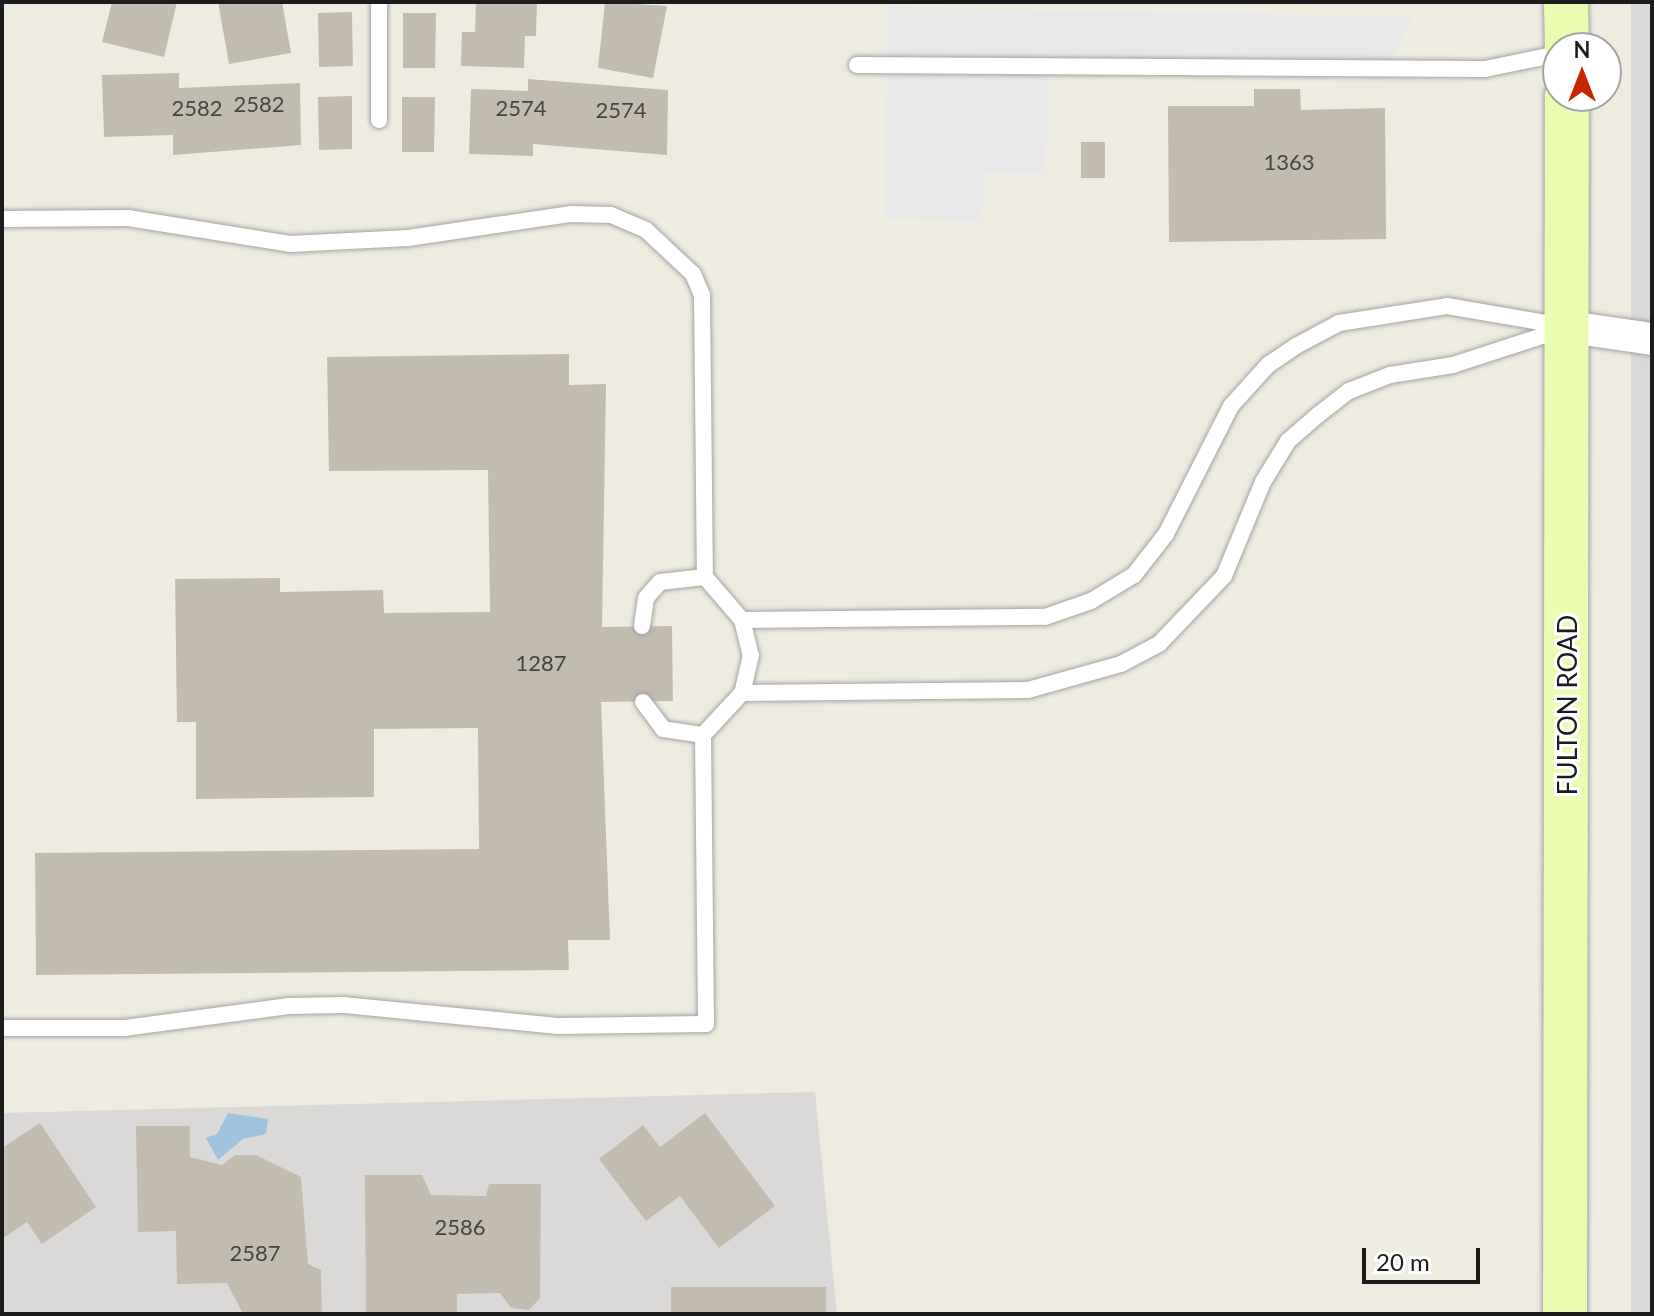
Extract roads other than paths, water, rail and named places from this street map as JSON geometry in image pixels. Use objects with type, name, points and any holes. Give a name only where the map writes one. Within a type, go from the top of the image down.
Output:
[{"type":"main road","points":[[1566,2],[1567,32]]},
{"type":"main road","name":"FULTON ROAD","points":[[1565,1314],[1570,327],[1567,112]]},
{"type":"street","points":[[1570,327],[1652,339]]},
{"type":"lane","points":[[379,2],[379,120]]},
{"type":"lane","points":[[857,65],[1485,69],[1542,57]]},
{"type":"lane","points":[[2,219],[128,218],[290,244],[397,239],[571,214],[611,215],[646,230],[693,274],[706,317],[705,577],[742,620],[751,655],[742,693],[703,735],[706,1024],[558,1026],[345,1005],[289,1006],[125,1028],[2,1028]]},
{"type":"lane","points":[[742,620],[1045,617],[1091,601],[1134,575],[1166,534],[1231,406],[1268,365],[1296,346],[1339,323],[1447,306],[1570,327]]},
{"type":"lane","points":[[742,693],[1028,690],[1121,664],[1159,644],[1224,576],[1263,482],[1288,441],[1328,407],[1390,375],[1453,365],[1570,327]]},
{"type":"lane","points":[[642,626],[646,598],[660,582],[705,577]]},
{"type":"lane","points":[[643,702],[663,729],[703,735]]},
{"type":"water","points":[[228,1113],[268,1119],[266,1134],[243,1139],[218,1160],[206,1138],[217,1134]]}]
